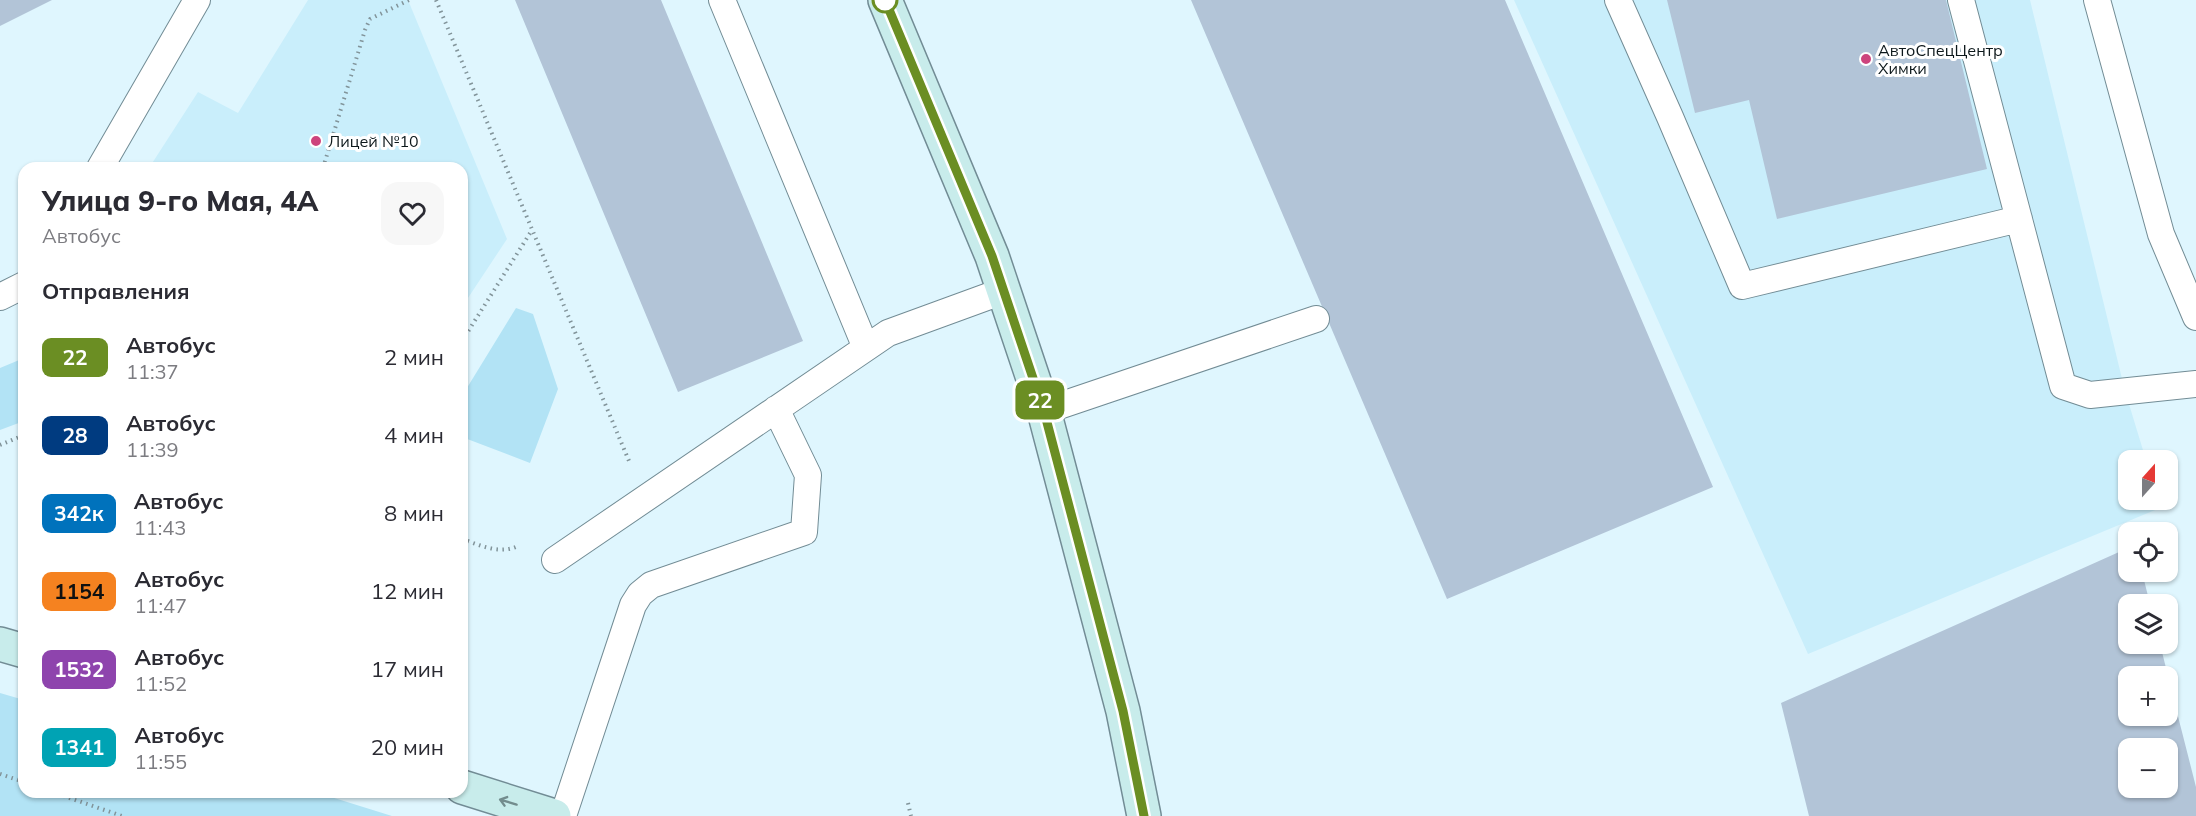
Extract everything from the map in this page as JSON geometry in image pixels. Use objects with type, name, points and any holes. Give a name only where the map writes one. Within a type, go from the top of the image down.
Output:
[{"type":"main road","points":[[885,0],[992,256],[1044,411],[1123,711],[1144,816]]},
{"type":"main road","points":[[0,644],[18,649]]},
{"type":"main road","points":[[468,789],[554,816]]},
{"type":"lane","points":[[103,162],[197,0]]},
{"type":"lane","points":[[722,0],[866,348]]},
{"type":"lane","points":[[1618,0],[1742,286],[2019,219]]},
{"type":"lane","points":[[1961,0],[2063,386],[2090,395],[2196,384]]},
{"type":"lane","points":[[2097,0],[2161,234],[2196,317]]},
{"type":"lane","points":[[0,297],[18,288]]},
{"type":"lane","points":[[555,560],[888,333],[1003,291]]},
{"type":"lane","points":[[1044,411],[1316,319]]},
{"type":"lane","points":[[563,816],[633,605],[640,594],[651,585],[804,532],[808,475],[776,409]]},
{"type":"path","points":[[325,162],[370,19],[409,0]]},
{"type":"path","points":[[436,0],[645,499]]},
{"type":"path","points":[[468,331],[532,230]]},
{"type":"path","points":[[0,445],[18,438]]},
{"type":"path","points":[[0,774],[18,780]]},
{"type":"path","points":[[70,798],[122,816]]},
{"type":"path","points":[[908,803],[911,816]]},
{"type":"shaded area","name":"Лицей №10","points":[[308,0],[408,0],[507,239],[468,298],[468,162],[153,162],[198,92],[238,113]]},
{"type":"shaded area","points":[[1514,0],[2030,0],[2125,391],[2143,450],[2118,450],[2118,510],[2155,510],[2126,522],[2118,522],[2118,525],[1808,654]]},
{"type":"shaded area","points":[[516,308],[533,314],[558,389],[530,463],[468,439],[468,386]]},
{"type":"shaded area","points":[[18,360],[18,423],[0,430],[0,368]]},
{"type":"shaded area","points":[[0,693],[18,698],[18,798],[334,798],[392,816],[0,816]]},
{"type":"building","points":[[0,0],[52,0],[0,26]]},
{"type":"building","points":[[515,0],[661,0],[803,341],[678,392]]},
{"type":"building","points":[[1191,0],[1505,0],[1713,487],[1447,599]]},
{"type":"building","points":[[1667,0],[1946,0],[1987,169],[1777,219],[1749,100],[1695,113]]},
{"type":"building","points":[[2118,552],[2118,582],[2144,582],[2148,594],[2118,594],[2118,654],[2162,654],[2166,666],[2118,666],[2118,726],[2178,726],[2178,716],[2196,787],[2196,816],[1809,816],[1781,703]]},
{"type":"bus line","name":"22","points":[[885,0],[992,256],[1044,411],[1123,711],[1144,816]]},
{"type":"place","name":"АвтоСпецЦентр Химки","points":[[1866,59]]},
{"type":"place","name":"Лицей №10","points":[[316,141]]}]
